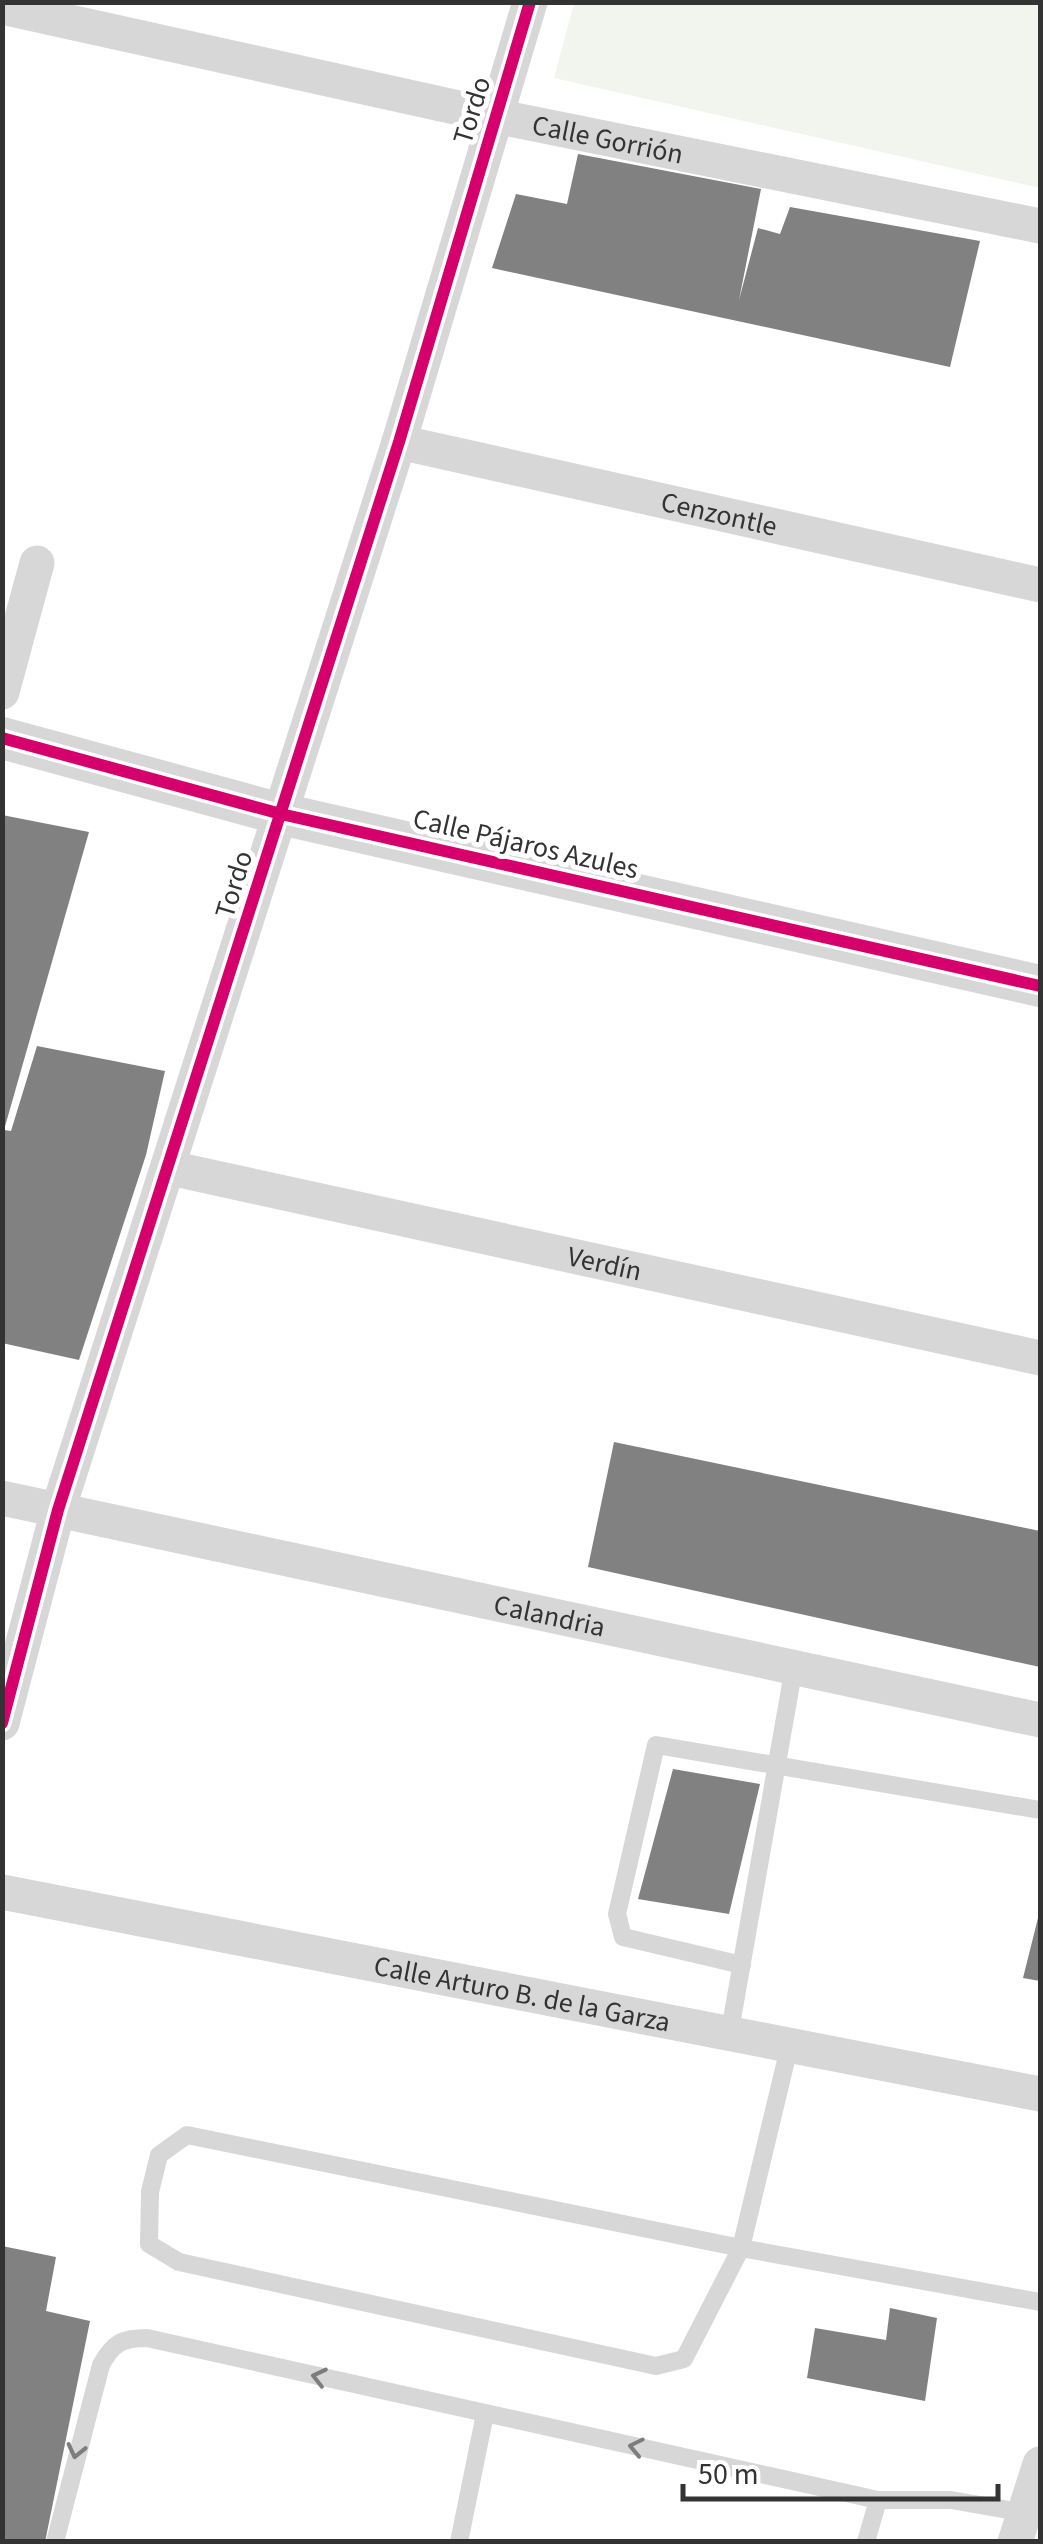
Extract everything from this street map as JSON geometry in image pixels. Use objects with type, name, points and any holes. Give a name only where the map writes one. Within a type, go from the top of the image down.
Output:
[{"type":"street","name":"Tordo","points":[[2,1723],[58,1510],[399,442],[530,2]]},
{"type":"street","name":"Calle Gorrión","points":[[2,6],[495,116],[1040,226]]},
{"type":"street","name":"Cenzontle","points":[[399,442],[1040,584]]},
{"type":"street","points":[[2,692],[37,563]]},
{"type":"street","name":"Calle Pájaros Azules","points":[[2,738],[281,814],[1040,986]]},
{"type":"street","name":"Verdín","points":[[170,1168],[1040,1358]]},
{"type":"street","name":"Calandria","points":[[2,1498],[1040,1720]]},
{"type":"street","name":"Calle Arturo B. de la Garza","points":[[2,1892],[1040,2094]]},
{"type":"street","points":[[1027,2523],[1040,2464]]},
{"type":"lane","points":[[729,2036],[794,1668]]},
{"type":"lane","points":[[742,1966],[623,1937],[617,1914],[656,1745],[1040,1810]]},
{"type":"lane","points":[[789,2048],[741,2248],[698,2340],[684,2359],[656,2366],[180,2262],[150,2244],[150,2192],[160,2155],[187,2135],[741,2248],[1040,2302]]},
{"type":"lane","points":[[55,2542],[100,2365],[112,2346],[128,2338],[148,2338],[878,2500],[950,2500],[1027,2523]]},
{"type":"lane","points":[[459,2542],[485,2414]]},
{"type":"lane","points":[[866,2542],[878,2500]]},
{"type":"shaded area","points":[[574,3],[1040,3],[1040,188],[554,78]]},
{"type":"building","points":[[578,154],[761,189],[739,300],[758,228],[780,234],[790,207],[980,241],[950,367],[492,268],[516,194],[567,204]]},
{"type":"building","points":[[2,815],[89,832],[4,1130],[11,1131],[37,1046],[165,1071],[146,1155],[79,1360],[2,1343]]},
{"type":"building","points":[[614,1442],[1040,1531],[1040,1667],[588,1567]]},
{"type":"building","points":[[673,1769],[760,1784],[729,1914],[638,1899]]},
{"type":"building","points":[[1040,1915],[1040,1981],[1023,1978]]},
{"type":"building","points":[[2,2246],[56,2257],[46,2311],[90,2321],[45,2542],[2,2542]]},
{"type":"building","points":[[890,2308],[937,2318],[925,2401],[807,2378],[815,2328],[886,2340]]},
{"type":"cycle path","points":[[2,1723],[58,1510],[399,442],[530,2]]},
{"type":"cycle path","points":[[2,738],[281,814],[1040,986]]}]
